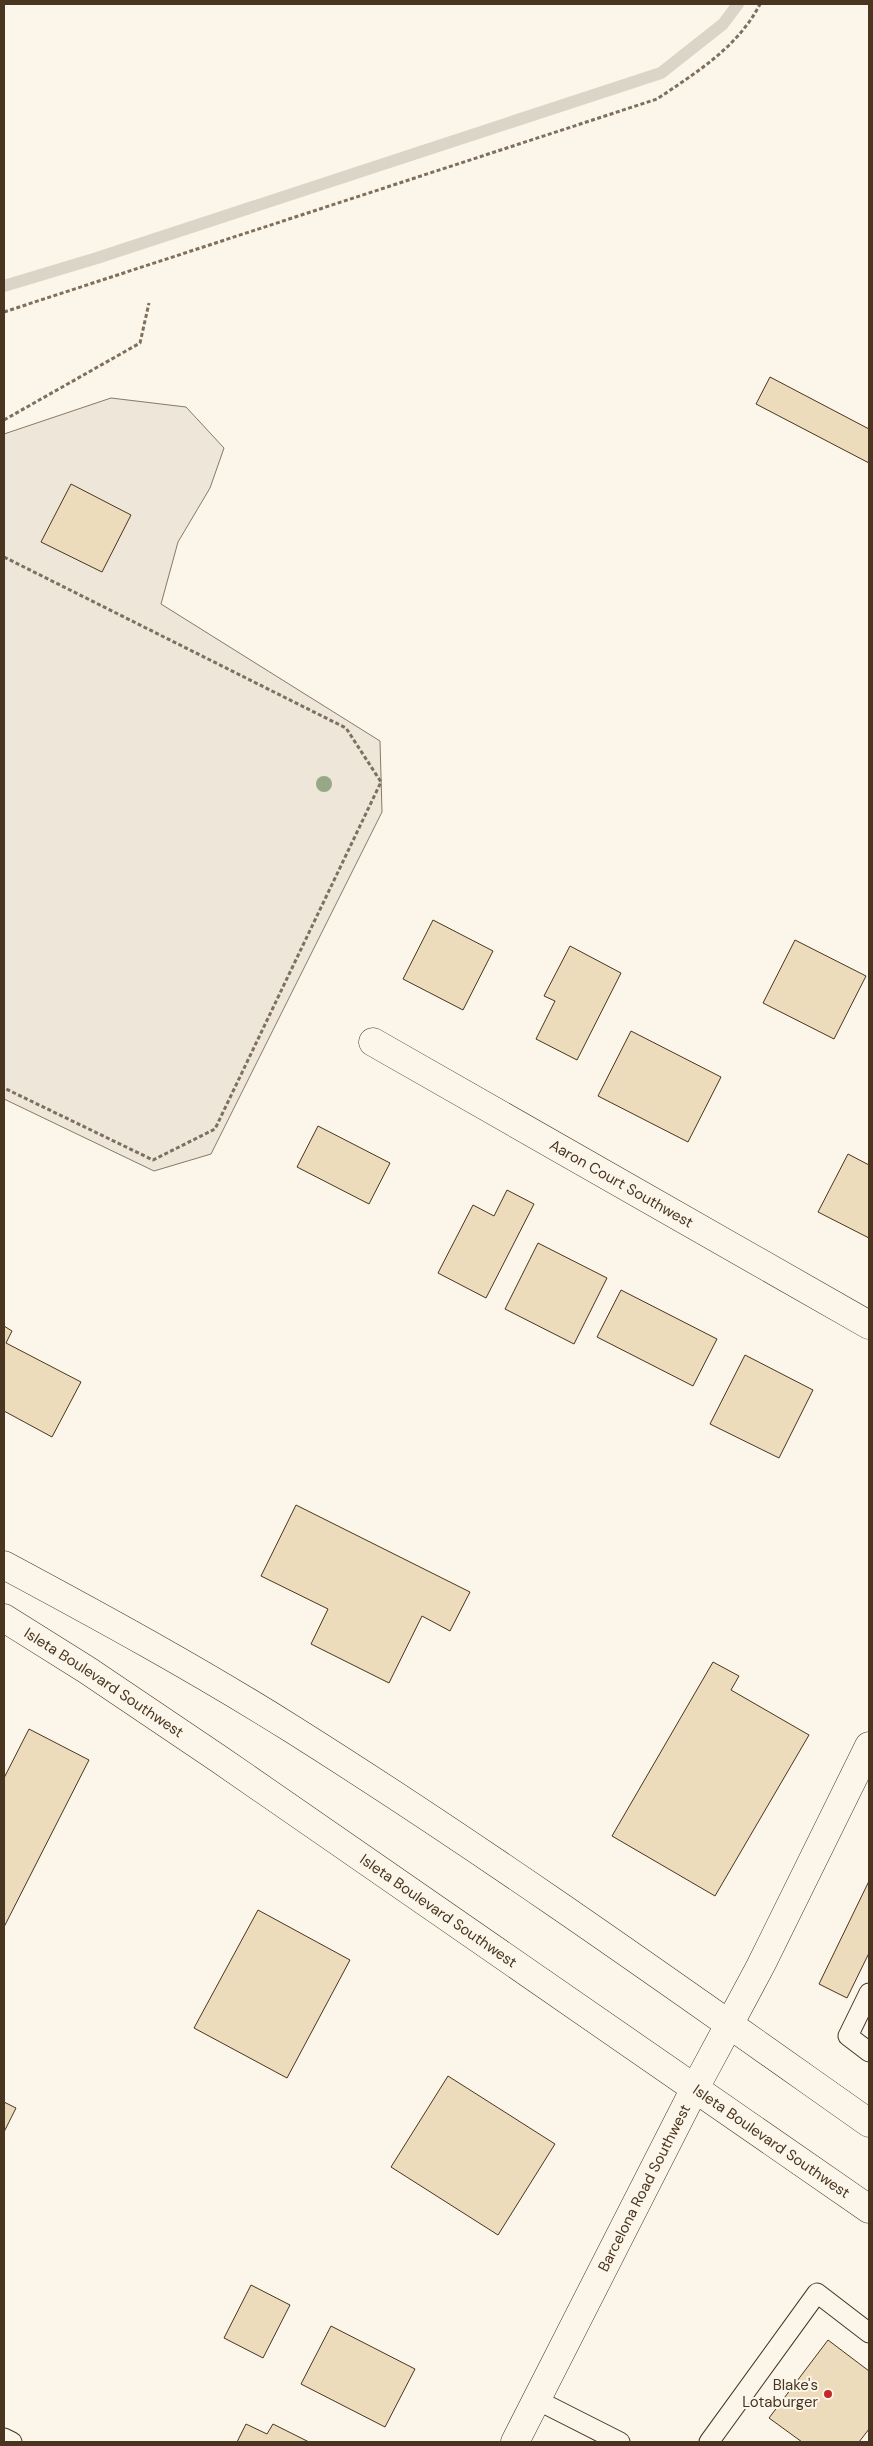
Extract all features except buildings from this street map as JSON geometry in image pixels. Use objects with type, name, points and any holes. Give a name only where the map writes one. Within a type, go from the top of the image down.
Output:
[{"type":"main road","name":"Aaron Court Southwest","points":[[373,1042],[869,1325]]},
{"type":"main road","points":[[4,1565],[145,1642],[290,1728],[432,1819],[730,2023],[869,2123]]},
{"type":"main road","name":"Isleta Boulevard Southwest","points":[[5,1621],[87,1670],[219,1758],[869,2209]]},
{"type":"main road","name":"Barcelona Road Southwest","points":[[515,2442],[695,2088],[761,1965],[869,1746]]},
{"type":"lane","points":[[869,1993],[848,2036],[869,2052]]},
{"type":"lane","points":[[717,2439],[817,2293],[869,2333]]},
{"type":"lane","points":[[536,2400],[620,2442]]},
{"type":"lane","points":[[4,2438],[12,2442]]},
{"type":"path","points":[[4,312],[657,99],[713,61],[751,22],[760,4]]},
{"type":"path","points":[[4,420],[140,343],[149,303]]},
{"type":"path","points":[[4,557],[346,728],[381,782],[215,1129],[153,1160],[4,1088]]},
{"type":"shaded area","points":[[111,398],[186,407],[224,448],[210,488],[178,542],[161,604],[380,741],[382,812],[211,1154],[154,1171],[4,1099],[4,434]]},
{"type":"waterway","points":[[4,286],[97,258],[661,73],[723,24],[738,4]]},
{"type":"place","name":"Blake's Lotaburger","points":[[828,2394]]}]
